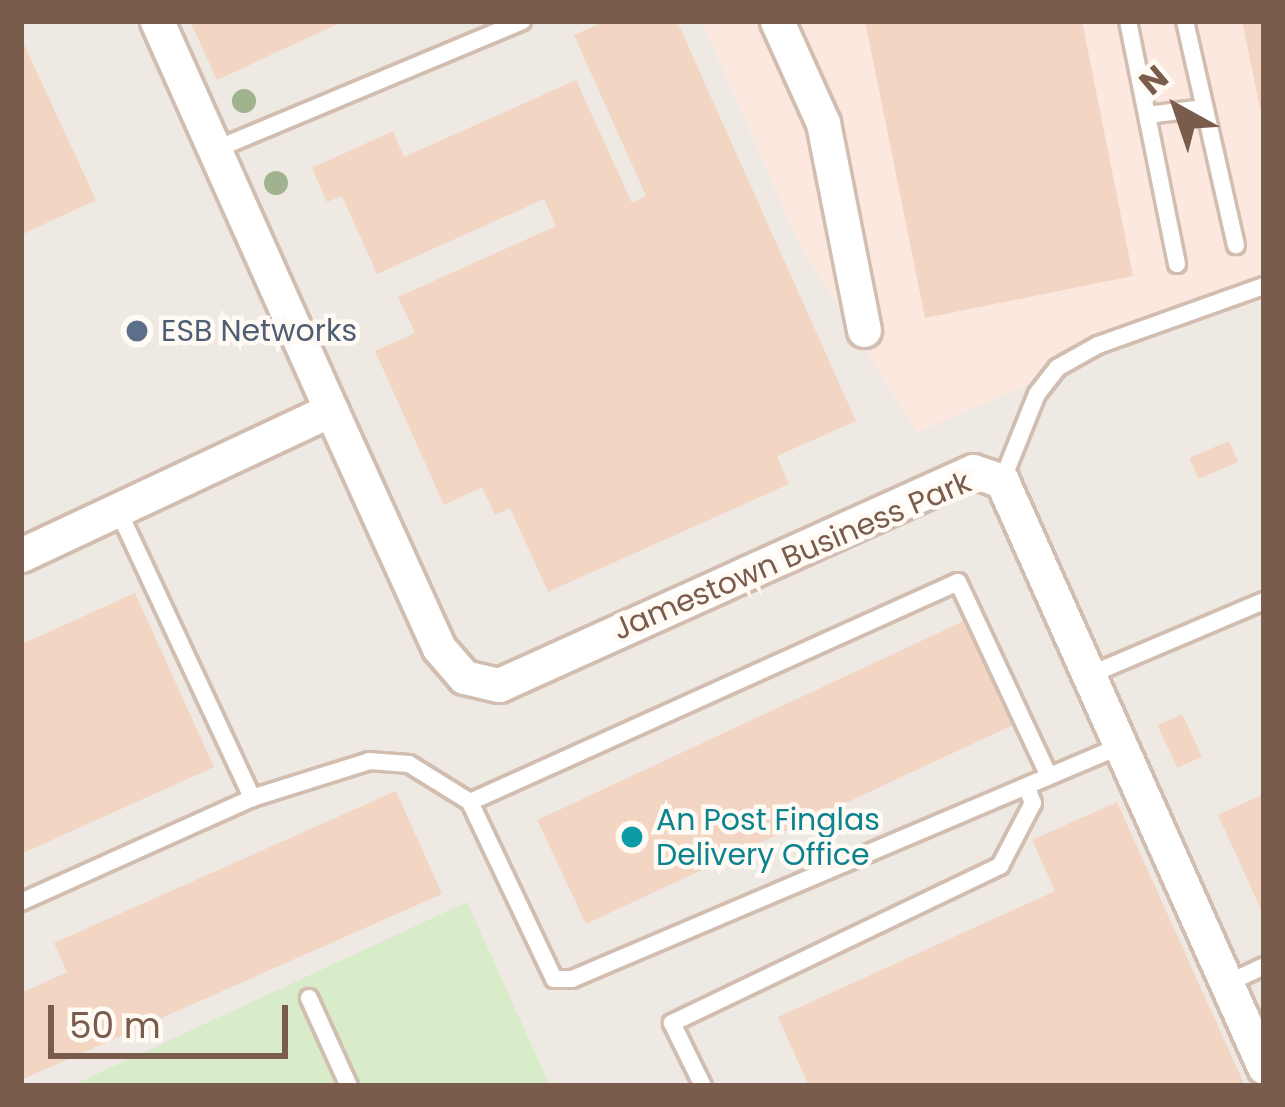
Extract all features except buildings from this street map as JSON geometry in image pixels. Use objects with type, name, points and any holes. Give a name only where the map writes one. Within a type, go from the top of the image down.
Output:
[{"type":"street","name":"Jamestown Business Park","points":[[157,21],[439,647],[464,676],[499,686],[973,472],[1002,481],[1264,1067]]},
{"type":"street","points":[[777,21],[823,123],[864,330]]},
{"type":"street","points":[[21,555],[332,410]]},
{"type":"lane","points":[[214,150],[522,21]]},
{"type":"lane","points":[[1128,21],[1178,264]]},
{"type":"lane","points":[[1186,21],[1237,245]]},
{"type":"lane","points":[[1147,116],[1205,109]]},
{"type":"lane","points":[[1002,481],[1036,394],[1057,368],[1098,345],[1264,286]]},
{"type":"lane","points":[[118,510],[252,798]]},
{"type":"lane","points":[[470,802],[958,583],[1049,776]]},
{"type":"lane","points":[[1086,676],[1264,601]]},
{"type":"lane","points":[[21,902],[252,798],[369,761],[409,764],[470,802],[554,979],[572,979],[1118,747]]},
{"type":"lane","points":[[703,1086],[672,1023],[1000,866],[1033,803],[1026,786]]},
{"type":"lane","points":[[1226,984],[1264,966]]},
{"type":"lane","points":[[309,998],[349,1086]]},
{"type":"shaded area","points":[[21,21],[702,21],[800,245],[917,432],[1264,284],[1264,1086],[21,1086]]},
{"type":"shaded area","points":[[702,21],[1264,21],[1264,284],[917,433],[800,245]]},
{"type":"green space","points":[[467,902],[550,1086],[71,1086]]},
{"type":"place","name":"ESB Networks","points":[[137,331]]},
{"type":"place","name":"An Post Finglas Delivery Office","points":[[632,837]]}]
